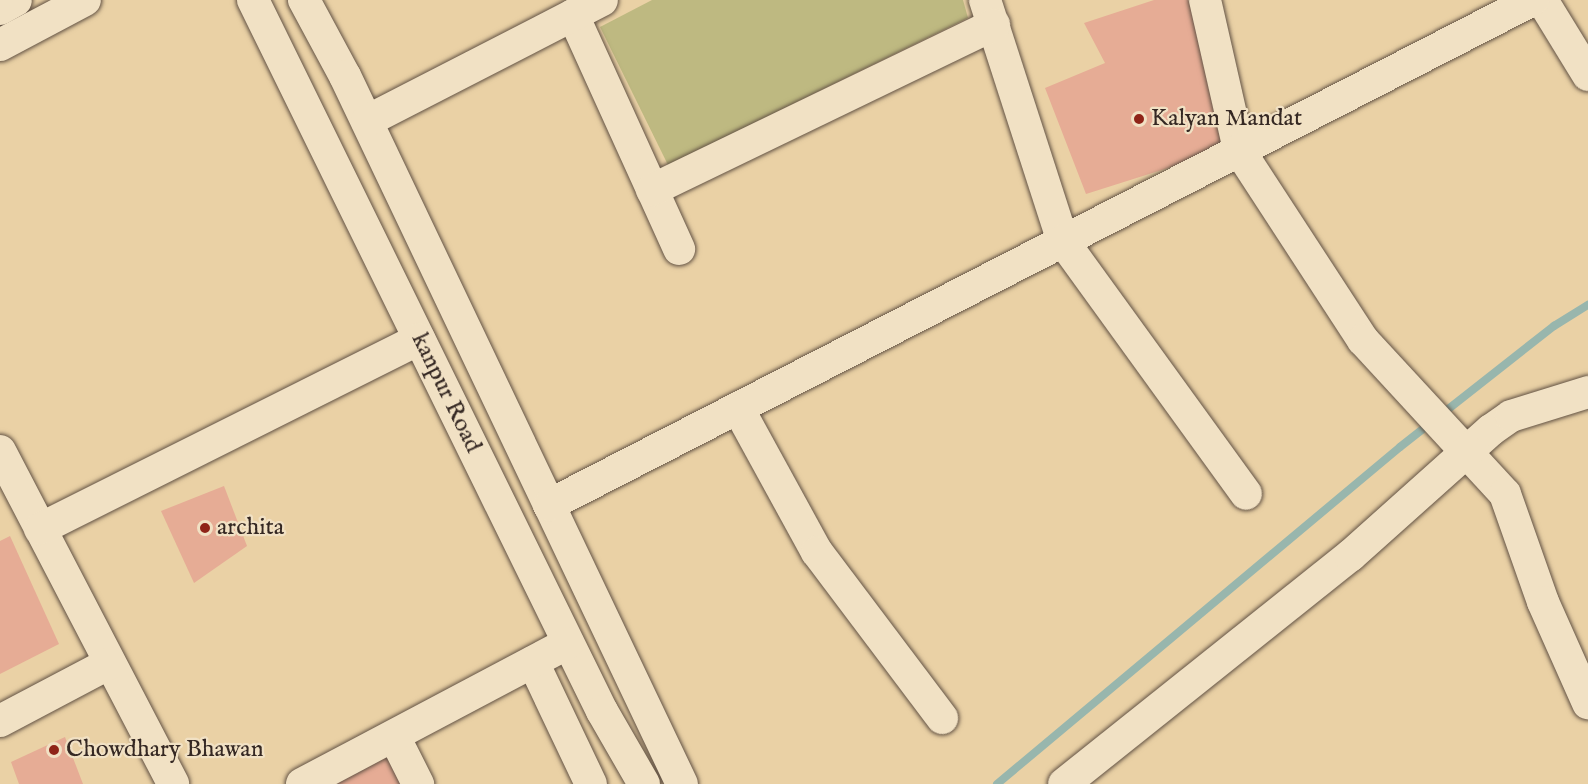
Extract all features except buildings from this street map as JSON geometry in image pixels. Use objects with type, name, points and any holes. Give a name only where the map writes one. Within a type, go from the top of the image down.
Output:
[{"type":"street","points":[[0,9],[16,0]]},
{"type":"street","points":[[0,45],[85,0]]},
{"type":"street","name":"kanpur Road","points":[[253,0],[568,643],[644,784]]},
{"type":"street","points":[[304,0],[367,121],[682,784]]},
{"type":"street","points":[[367,121],[602,0]]},
{"type":"street","points":[[1205,0],[1239,150],[1363,340],[1505,494],[1543,602],[1588,704]]},
{"type":"street","points":[[549,505],[1533,0]]},
{"type":"street","points":[[1542,0],[1588,75]]},
{"type":"street","points":[[652,190],[990,13],[1063,241],[1246,494]]},
{"type":"street","points":[[573,15],[678,249]]},
{"type":"street","points":[[40,529],[419,339]]},
{"type":"street","points":[[1064,784],[1350,556],[1464,449],[1511,416],[1588,392]]},
{"type":"street","points":[[738,408],[817,552],[942,718]]},
{"type":"street","points":[[0,452],[173,784]]},
{"type":"street","points":[[525,554],[563,534]]},
{"type":"street","points":[[302,784],[568,643]]},
{"type":"street","points":[[533,662],[591,784]]},
{"type":"street","points":[[0,721],[110,663]]},
{"type":"street","points":[[394,736],[418,784]]},
{"type":"shaded area","points":[[652,0],[963,0],[968,18],[668,165],[600,27]]},
{"type":"waterway","points":[[997,784],[1400,447],[1554,326],[1588,305]]},
{"type":"place","name":"Kalyan Mandat","points":[[1139,119]]},
{"type":"place","name":"archita","points":[[205,528]]},
{"type":"place","name":"Chowdhary Bhawan","points":[[54,750]]}]
